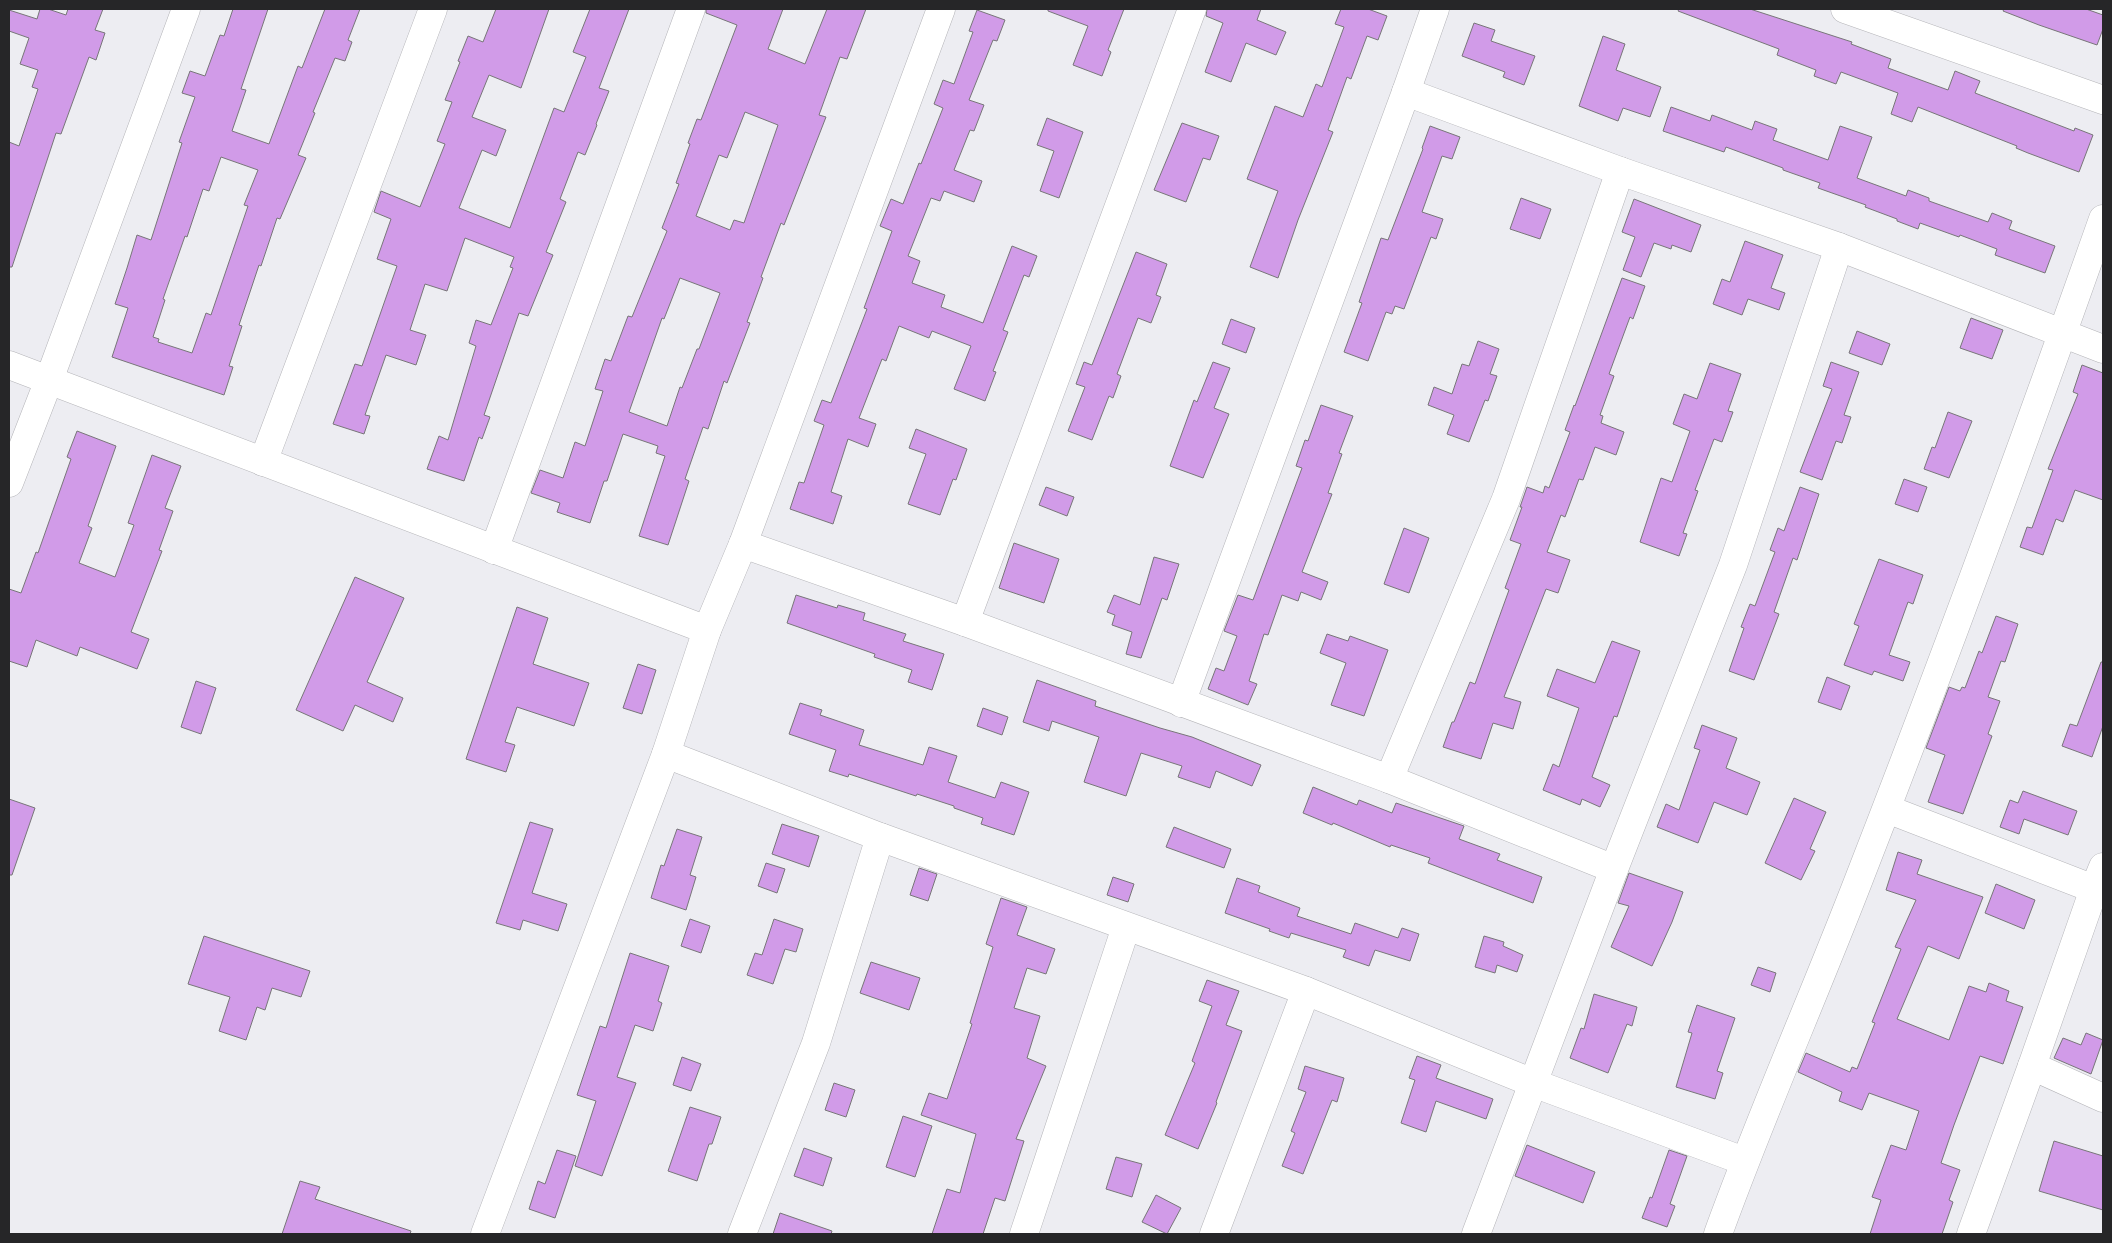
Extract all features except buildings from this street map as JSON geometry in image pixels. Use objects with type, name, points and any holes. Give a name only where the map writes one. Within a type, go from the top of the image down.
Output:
[{"type":"street","points":[[9,483],[186,9]]},
{"type":"street","points":[[263,462],[433,9]]},
{"type":"street","points":[[494,550],[690,9]]},
{"type":"street","points":[[485,1234],[666,754],[707,630],[743,544],[941,9]]},
{"type":"street","points":[[965,622],[1192,9]]},
{"type":"street","points":[[1180,703],[1435,9]]},
{"type":"street","points":[[1847,9],[2103,100]]},
{"type":"street","points":[[1406,92],[1620,171],[1839,247],[2103,350]]},
{"type":"street","points":[[1389,779],[1506,499],[1620,171]]},
{"type":"street","points":[[1718,1234],[1744,1161],[1814,994],[1887,809],[2063,333],[2103,219]]},
{"type":"street","points":[[1476,1234],[1614,868],[1733,565],[1839,247]]},
{"type":"street","points":[[9,365],[707,630]]},
{"type":"street","points":[[743,544],[965,622],[1389,779],[1614,868]]},
{"type":"street","points":[[666,754],[880,837],[1306,991],[1533,1083],[1744,1161]]},
{"type":"street","points":[[1887,809],[2098,878],[1971,1234]]},
{"type":"street","points":[[742,1234],[816,1043],[880,837]]},
{"type":"street","points":[[1024,1234],[1126,927]]},
{"type":"street","points":[[1214,1234],[1306,991]]},
{"type":"street","points":[[2032,1066],[2103,1098]]}]
